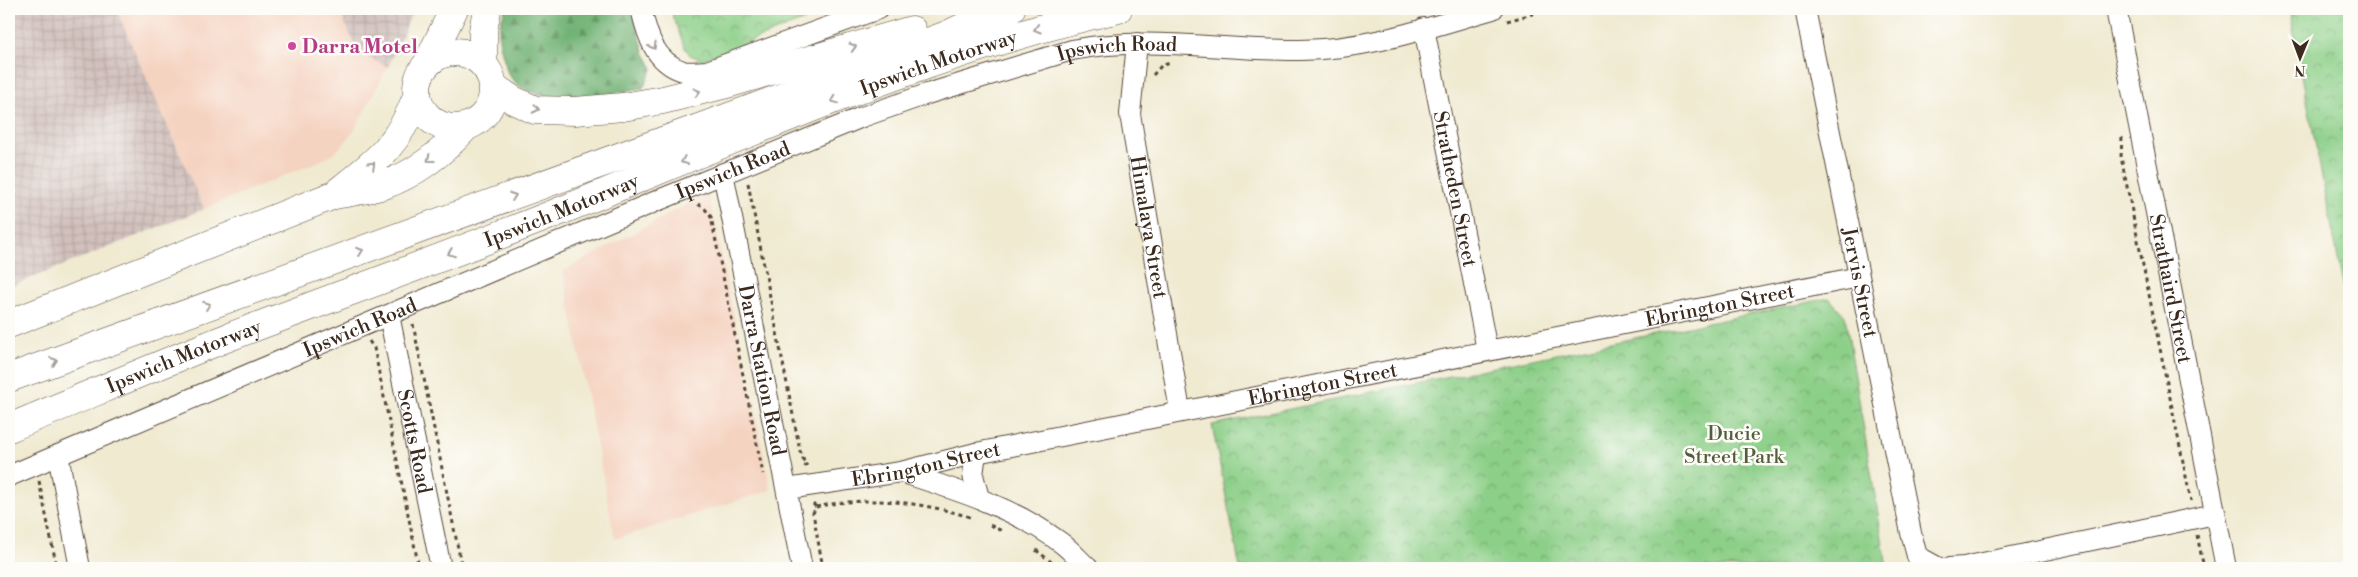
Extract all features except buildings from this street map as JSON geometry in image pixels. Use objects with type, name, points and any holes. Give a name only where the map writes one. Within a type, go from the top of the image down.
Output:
[{"type":"main road","points":[[454,9],[428,62],[421,72],[417,84],[417,96],[421,108],[430,118],[441,125],[453,128],[466,126],[478,121],[487,111],[492,100],[482,31],[487,9]]},
{"type":"main road","name":"Ipswich Motorway","points":[[9,378],[731,116],[949,34],[982,18],[1011,9]]},
{"type":"main road","name":"Ipswich Motorway","points":[[9,428],[226,338],[507,232],[883,81],[1037,28],[1118,9]]},
{"type":"main road","points":[[428,62],[438,55],[462,52],[474,56],[488,75],[513,100],[535,110],[576,111],[623,107],[662,100],[722,85],[937,22],[982,18]]},
{"type":"main road","points":[[334,196],[370,166],[397,138],[407,121],[417,96]]},
{"type":"main road","points":[[9,324],[334,196],[384,185],[419,166],[450,144],[466,126]]},
{"type":"street","points":[[641,9],[647,36],[660,58],[683,71],[707,71],[878,9]]},
{"type":"street","name":"Ipswich Road","points":[[9,476],[60,462],[389,315],[724,173],[862,117],[927,94],[1072,50],[1107,44],[1137,43],[1300,50],[1353,46],[1493,9]]},
{"type":"street","name":"Jervis Street","points":[[1806,9],[1917,556],[1940,568]]},
{"type":"street","name":"Strathaird Street","points":[[2116,9],[2226,568]]},
{"type":"street","name":"Stratheden Street","points":[[1424,28],[1487,350]]},
{"type":"street","name":"Himalaya Street","points":[[1137,43],[1130,114],[1180,411]]},
{"type":"street","name":"Darra Station Road","points":[[724,173],[802,568]]},
{"type":"street","name":"Ebrington Street","points":[[787,489],[901,472],[976,453],[1180,411],[1859,277]]},
{"type":"street","name":"Scotts Road","points":[[389,315],[440,568]]},
{"type":"street","points":[[976,453],[973,475],[979,498]]},
{"type":"street","points":[[60,462],[80,568]]},
{"type":"street","points":[[901,472],[979,498],[1013,514],[1061,542],[1088,568]]},
{"type":"street","points":[[1949,568],[2215,514]]},
{"type":"path","points":[[2123,130],[2120,146],[2121,157],[2204,568]]},
{"type":"path","points":[[753,176],[748,183],[749,194],[800,451],[804,461],[807,463],[804,470],[812,502],[816,507]]},
{"type":"path","points":[[695,202],[705,209],[711,217],[764,482]]},
{"type":"path","points":[[412,318],[462,568]]},
{"type":"path","points":[[361,339],[369,341],[374,348],[419,568]]},
{"type":"path","points":[[31,482],[38,479],[60,462]]},
{"type":"path","points":[[38,479],[57,568]]},
{"type":"path","points":[[816,507],[830,504],[890,501],[938,507],[976,519]]},
{"type":"path","points":[[816,507],[813,513],[823,568]]},
{"type":"path","points":[[984,522],[1008,533]]},
{"type":"path","points":[[1030,546],[1059,568]]},
{"type":"shaded area","points":[[9,9],[116,9],[204,209],[9,287]]},
{"type":"shaded area","points":[[116,9],[339,9],[358,53],[388,67],[353,132],[343,145],[329,157],[204,209]]},
{"type":"shaded area","points":[[339,9],[414,9],[388,67],[358,53]]},
{"type":"shaded area","points":[[708,193],[771,490],[615,539],[563,271]]},
{"type":"green space","points":[[505,9],[632,9],[644,52],[653,68],[643,88],[571,97],[534,93],[519,86],[507,72],[499,34]]},
{"type":"green space","points":[[675,9],[833,9],[702,60],[690,55],[685,48],[672,14]]},
{"type":"green space","points":[[2289,9],[2349,9],[2349,315]]},
{"type":"green space","name":"Ducie Street Park","points":[[1829,298],[1845,316],[1887,568],[1240,568],[1212,425]]},
{"type":"place","name":"Darra Motel","points":[[292,46]]}]
